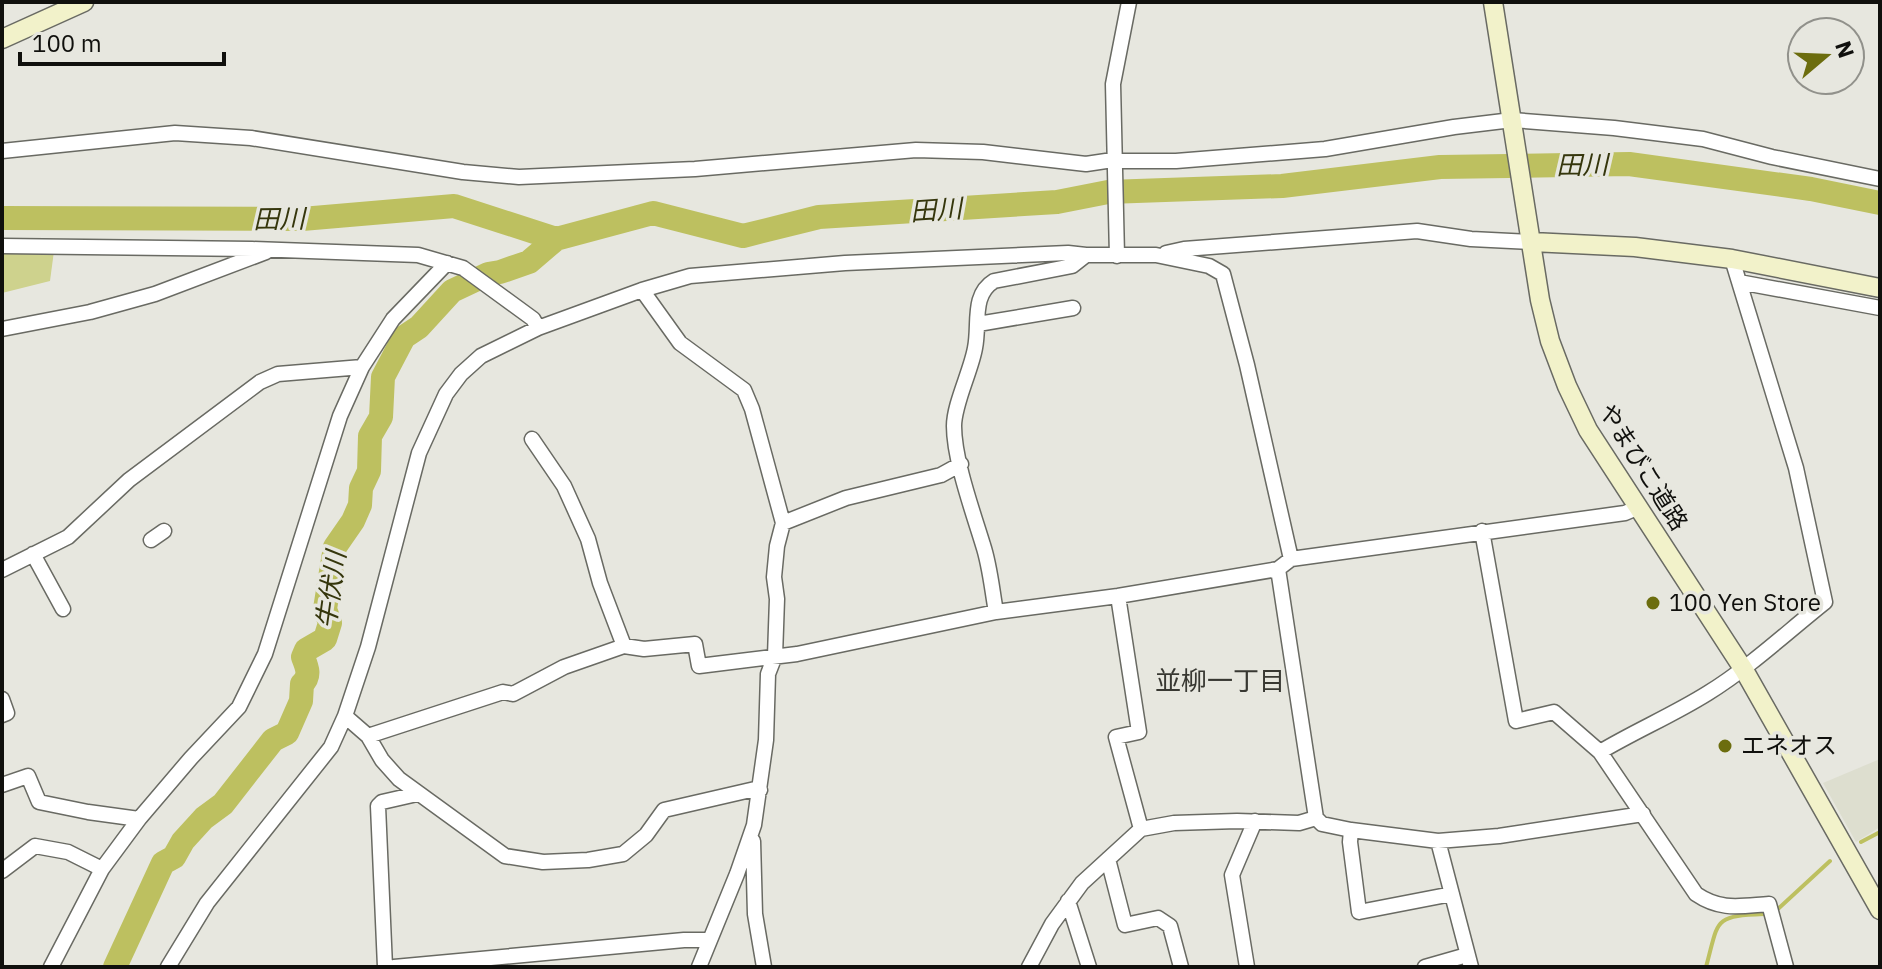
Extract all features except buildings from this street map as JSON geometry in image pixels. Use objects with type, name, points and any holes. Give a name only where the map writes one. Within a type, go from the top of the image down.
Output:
[{"type":"street","points":[[2,39],[84,2]]},
{"type":"street","points":[[1117,252],[1113,84],[1129,2]]},
{"type":"street","name":"やまびこ道路","points":[[1493,2],[1540,300],[1550,341],[1567,386],[1588,430],[1744,670],[1880,910]]},
{"type":"street","points":[[2,151],[175,133],[251,138],[463,172],[519,177],[680,170],[916,150],[983,152],[1086,164],[1176,161],[1325,149],[1454,127],[1513,124],[1614,128],[1703,139],[1880,179]]},
{"type":"street","points":[[1156,255],[1184,249],[1417,231],[1471,239],[1530,234],[1732,259],[1880,288]]},
{"type":"street","points":[[2,246],[418,255],[463,268],[533,319],[537,326]]},
{"type":"street","points":[[2,329],[90,312],[155,294],[271,250]]},
{"type":"street","points":[[168,967],[207,903],[331,747],[368,647],[419,453],[446,394],[461,374],[481,356],[537,326],[642,290],[711,273],[923,259],[1117,252],[1156,255],[1209,266],[1223,274],[1291,559]]},
{"type":"street","points":[[996,612],[954,424],[975,349],[979,296],[994,281],[1072,266],[1086,255]]},
{"type":"street","points":[[1600,752],[1706,695],[1744,670],[1825,602],[1796,468],[1732,259]]},
{"type":"street","points":[[51,967],[102,869],[139,819],[239,707],[256,674],[282,606],[340,416],[362,367],[393,319],[447,263]]},
{"type":"street","points":[[1739,282],[1880,308]]},
{"type":"street","points":[[642,290],[680,343],[744,390],[783,523],[774,577],[777,599],[775,656],[768,674],[760,790],[754,825],[699,967]]},
{"type":"street","points":[[978,324],[1073,308]]},
{"type":"street","points":[[2,570],[68,537],[129,480],[260,382],[278,374],[362,367]]},
{"type":"street","points":[[532,439],[564,486],[588,539],[600,583],[624,646]]},
{"type":"street","points":[[783,523],[846,498],[941,475],[961,464]]},
{"type":"street","points":[[368,736],[503,692],[513,694],[564,667],[624,646],[644,649],[695,644],[699,666],[797,654],[996,612],[1118,596],[1278,569],[1291,559],[1625,513],[1639,507]]},
{"type":"street","points":[[1482,531],[1516,721],[1554,712],[1600,752],[1696,894],[1721,907],[1769,904],[1786,967]]},
{"type":"street","points":[[33,554],[63,609]]},
{"type":"street","points":[[1278,569],[1316,818],[1322,824],[1438,841],[1499,836],[1643,814]]},
{"type":"street","points":[[1118,596],[1139,732],[1116,737],[1141,829]]},
{"type":"street","points":[[2,699],[7,713],[2,715]]},
{"type":"street","points":[[345,716],[368,736],[382,760],[417,794],[505,856],[543,862],[588,860],[623,854],[646,835],[664,810],[760,790]]},
{"type":"street","points":[[2,785],[28,776],[39,802],[139,819]]},
{"type":"street","points":[[385,967],[378,806],[382,802],[417,794]]},
{"type":"street","points":[[1029,967],[1052,924],[1082,883],[1141,829],[1174,823],[1299,823],[1316,818]]},
{"type":"street","points":[[1247,967],[1232,875],[1255,821]]},
{"type":"street","points":[[754,825],[754,900],[764,967]]},
{"type":"street","points":[[1351,830],[1359,912],[1452,894]]},
{"type":"street","points":[[1425,967],[1469,961],[1438,841]]},
{"type":"street","points":[[2,871],[35,846],[68,852],[102,869]]},
{"type":"street","points":[[1108,859],[1125,925],[1158,918],[1170,926],[1181,967]]},
{"type":"street","points":[[1068,901],[1089,967]]},
{"type":"street","points":[[394,967],[708,940]]},
{"type":"shaded area","points":[[1880,759],[1880,827],[1856,842],[1823,783]]},
{"type":"green space","points":[[2,251],[54,251],[50,281],[2,293]]},
{"type":"waterway","name":"田川","points":[[2,218],[302,219],[454,206],[556,239],[653,213],[743,236],[819,217],[1057,202],[1108,192],[1282,186],[1440,167],[1629,164],[1811,189],[1880,203]]},
{"type":"waterway","name":"牛伏川","points":[[115,967],[163,863],[174,857],[183,841],[204,818],[223,804],[273,740],[287,733],[301,701],[302,684],[307,675],[303,657],[306,650],[325,639],[330,623],[325,609],[335,547],[360,505],[361,488],[369,471],[370,436],[381,417],[383,377],[404,337],[419,327],[452,291],[488,274],[529,262],[556,239]]},
{"type":"waterway","points":[[1861,842],[1880,832]]},
{"type":"waterway","points":[[1779,908],[1830,861]]},
{"type":"waterway","points":[[1706,967],[1720,924],[1726,919],[1764,914]]},
{"type":"place","name":"100 Yen Store","points":[[1653,603]]},
{"type":"place","name":"エネオス","points":[[1725,746]]},
{"type":"district","name":"並柳一丁目","points":[[1220,681]]}]
